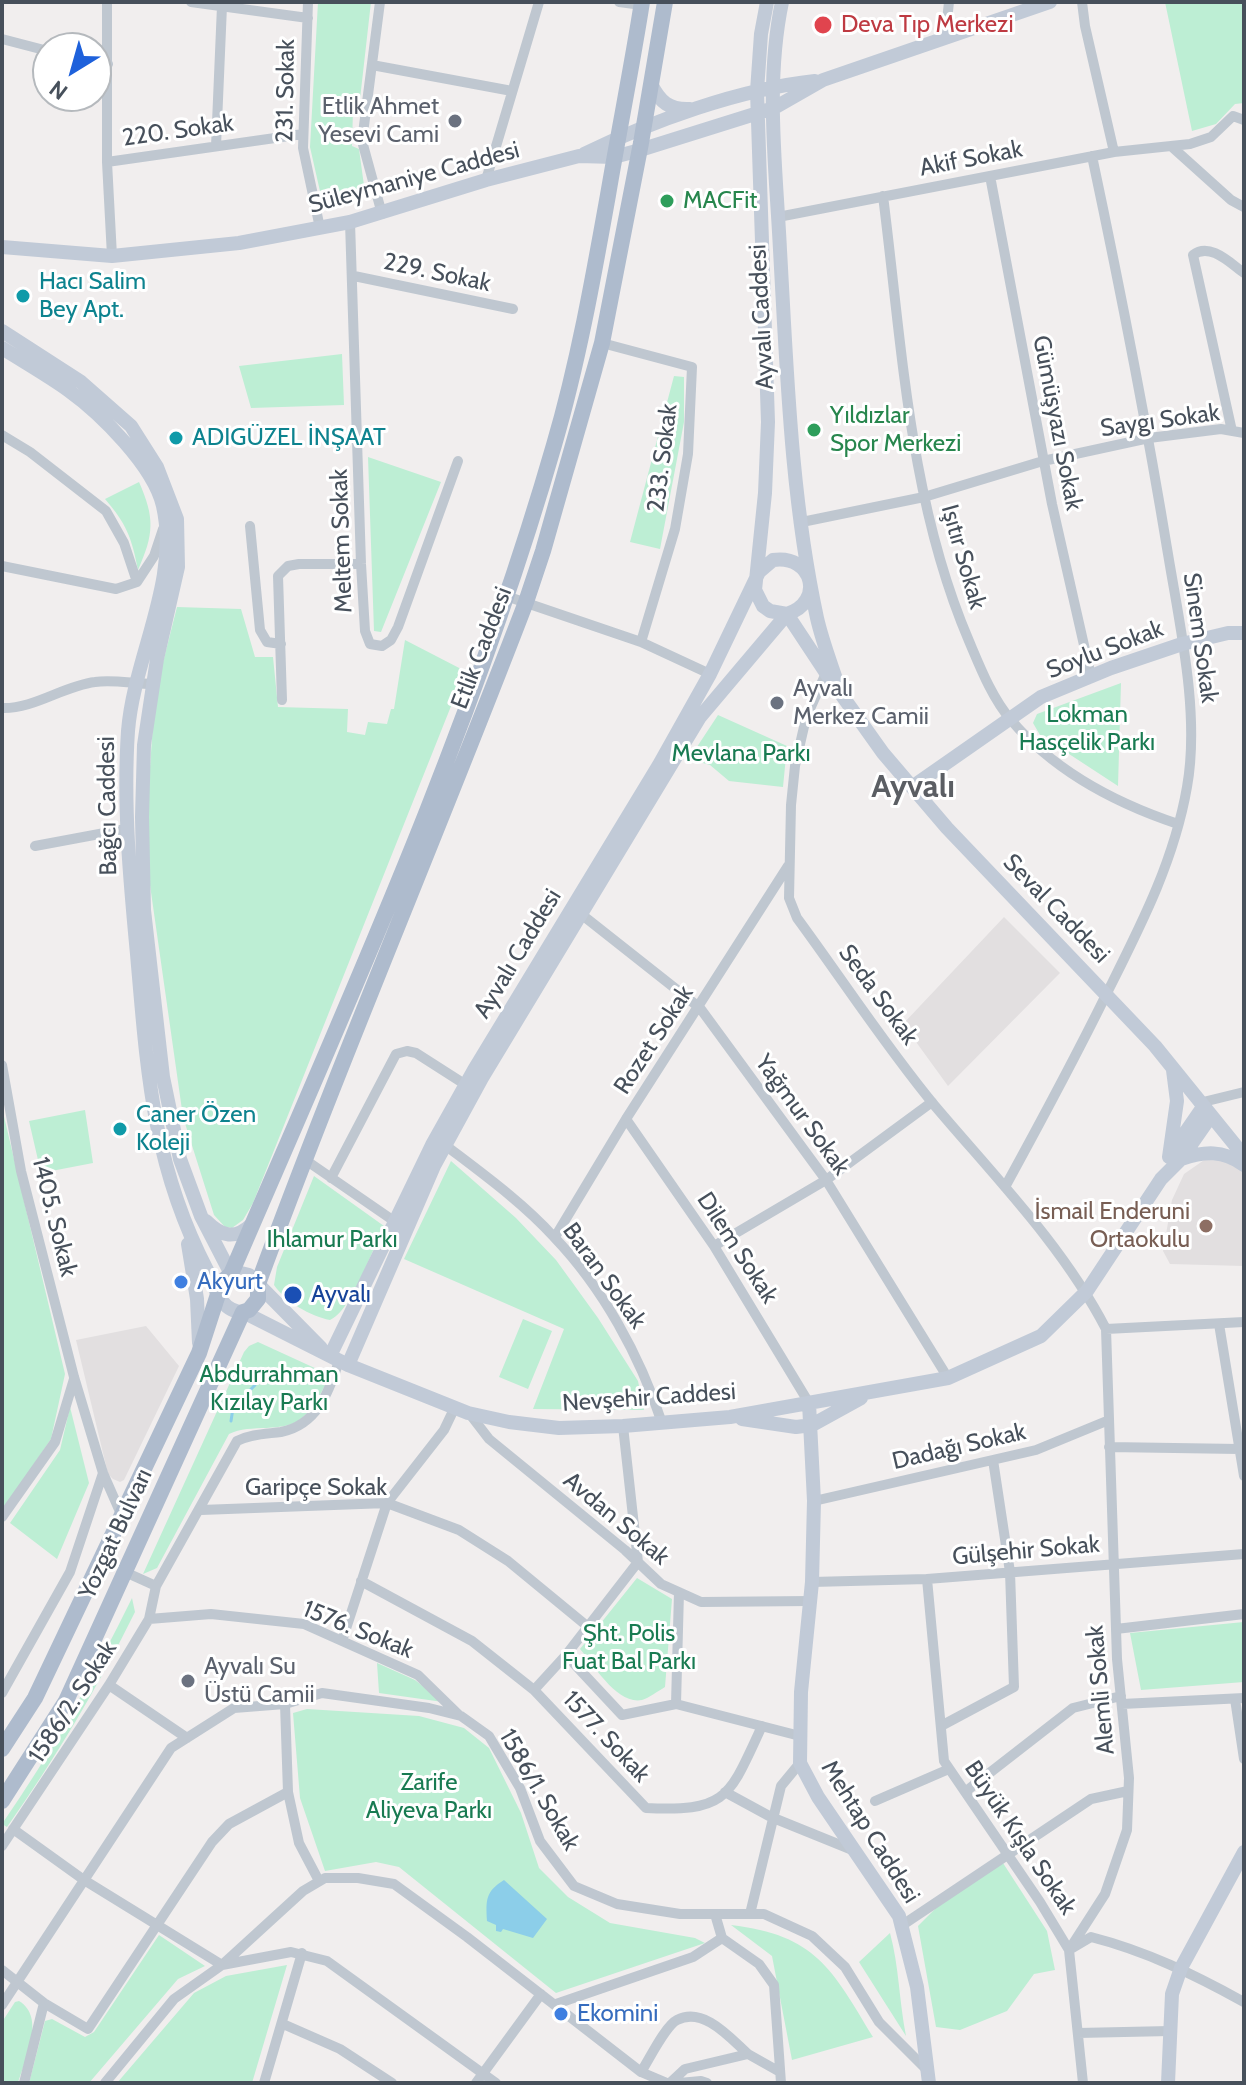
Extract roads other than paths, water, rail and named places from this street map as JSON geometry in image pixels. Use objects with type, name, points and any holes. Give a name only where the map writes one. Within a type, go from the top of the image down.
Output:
[{"type":"main road","name":"Etlik Caddesi","points":[[258,1284],[304,1159],[448,805],[543,551],[602,343],[665,2]]},
{"type":"main road","name":"Ayvalı Caddesi","points":[[755,581],[765,493],[768,422],[757,91],[767,2]]},
{"type":"main road","name":"Ayvalı Caddesi","points":[[339,1361],[402,1239],[445,1145],[482,1078],[700,717],[787,614],[803,606],[808,599],[810,582],[788,400],[778,217],[774,85],[775,43],[782,2]]},
{"type":"main road","name":"Süleymaniye Caddesi","points":[[579,156],[614,157],[774,108],[823,80],[1050,2]]},
{"type":"main road","name":"Etlik Caddesi","points":[[231,1274],[363,969],[506,596],[555,443],[584,329],[642,4]]},
{"type":"main road","name":"Süleymaniye Caddesi","points":[[2,247],[112,256],[239,243],[350,222],[486,180],[579,156],[618,137],[774,85],[823,80]]},
{"type":"main road","name":"Süleymaniye Caddesi","points":[[651,84],[662,102],[669,107],[686,110],[698,108]]},
{"type":"main road","name":"Bağcı Caddesi","points":[[2,331],[81,382],[131,426],[157,467],[177,519],[178,567],[153,684],[144,745],[144,910],[163,1077],[180,1159],[201,1216],[231,1274]]},
{"type":"main road","name":"Bağcı Caddesi","points":[[2,348],[70,392],[119,437],[147,472],[163,504],[166,566],[128,728],[126,829],[151,1101],[161,1152],[183,1216],[219,1295]]},
{"type":"main road","name":"Ayvalı Caddesi","points":[[339,1361],[394,1221],[466,1085],[659,765],[710,674],[755,581],[765,565],[783,559],[801,565],[810,582]]},
{"type":"main road","points":[[755,581],[755,590],[763,606],[770,611],[787,614]]},
{"type":"main road","name":"Seval Caddesi","points":[[810,582],[818,621],[840,690]]},
{"type":"main road","name":"Seval Caddesi","points":[[787,614],[883,753],[947,828],[1155,1046],[1244,1156]]},
{"type":"main road","name":"Soylu Sokak","points":[[912,787],[1041,697],[1182,644],[1228,633],[1244,633]]},
{"type":"main road","points":[[1173,1068],[1177,1101],[1175,1158]]},
{"type":"main road","points":[[809,1403],[948,1378],[1041,1336],[1087,1291],[1204,1109]]},
{"type":"main road","points":[[1175,1158],[1217,1152],[1244,1165]]},
{"type":"main road","points":[[183,1216],[197,1299],[199,1353]]},
{"type":"main road","points":[[201,1216],[224,1235],[237,1235],[253,1224]]},
{"type":"main road","points":[[231,1274],[243,1273],[258,1284]]},
{"type":"main road","name":"Yozgat Bulvarı","points":[[2,1749],[35,1698],[199,1353],[222,1282],[231,1274]]},
{"type":"main road","name":"Nevşehir Caddesi","points":[[258,1284],[339,1361]]},
{"type":"main road","name":"Yozgat Bulvarı","points":[[2,1801],[66,1701],[243,1312],[249,1310],[258,1299],[258,1284]]},
{"type":"main road","points":[[219,1295],[230,1310],[243,1312]]},
{"type":"main road","name":"Nevşehir Caddesi","points":[[243,1312],[339,1361],[462,1410],[559,1428],[730,1417],[809,1403]]},
{"type":"main road","points":[[730,1417],[796,1427],[812,1425],[870,1393]]},
{"type":"main road","name":"Mehtap Caddesi","points":[[809,1403],[814,1501],[812,1582],[801,1692],[800,1763],[818,1797],[899,1916],[917,1987],[929,2077]]},
{"type":"main road","points":[[791,1406],[796,1427],[812,1459]]},
{"type":"main road","points":[[1168,2083],[1172,1994],[1181,1968],[1244,1852]]},
{"type":"street","points":[[107,2],[107,32]]},
{"type":"street","points":[[191,2],[308,18]]},
{"type":"street","name":"231. Sokak","points":[[308,2],[303,148],[320,228]]},
{"type":"street","points":[[380,2],[362,141],[382,214]]},
{"type":"street","points":[[486,180],[539,2]]},
{"type":"street","points":[[619,2],[642,4]]},
{"type":"street","points":[[945,39],[949,2]]},
{"type":"street","points":[[1082,2],[1114,152]]},
{"type":"street","points":[[216,146],[222,6]]},
{"type":"street","points":[[2,39],[32,47]]},
{"type":"street","points":[[372,65],[512,91]]},
{"type":"street","points":[[108,112],[112,256]]},
{"type":"street","name":"Akif Sokak","points":[[778,217],[1114,152],[1190,144],[1211,137],[1233,116],[1244,120]]},
{"type":"street","name":"220. Sokak","points":[[107,162],[303,134]]},
{"type":"street","points":[[1171,146],[1231,200],[1244,207]]},
{"type":"street","name":"Sinem Sokak","points":[[1005,1187],[1068,1073],[1150,909],[1172,849],[1188,785],[1191,714],[1182,644],[1136,365],[1092,156]]},
{"type":"street","name":"Gümüşyazı Sokak","points":[[990,176],[1043,461],[1091,676]]},
{"type":"street","name":"Işıtır Sokak","points":[[883,196],[914,450],[933,538],[954,607],[982,671],[1010,718],[1043,753],[1092,788],[1140,811],[1178,824]]},
{"type":"street","name":"Meltem Sokak","points":[[350,222],[361,564],[365,631],[370,644],[382,646],[391,640],[398,627],[458,461]]},
{"type":"street","points":[[1232,431],[1193,255],[1199,251],[1211,251],[1244,273]]},
{"type":"street","name":"229. Sokak","points":[[354,276],[513,309]]},
{"type":"street","name":"233. Sokak","points":[[602,343],[692,367],[688,454],[675,529],[641,642]]},
{"type":"street","name":"Saygı Sokak","points":[[802,522],[924,497],[1043,461],[1149,438],[1221,429],[1244,433]]},
{"type":"street","points":[[2,435],[30,452],[106,511],[124,543],[137,582]]},
{"type":"street","points":[[2,566],[116,589],[137,582],[154,556],[165,525]]},
{"type":"street","points":[[250,526],[260,630],[267,642],[281,644]]},
{"type":"street","points":[[282,700],[278,576],[288,566],[299,564],[361,564]]},
{"type":"street","points":[[506,596],[641,642],[710,674]]},
{"type":"street","name":"Seda Sokak","points":[[826,673],[806,718],[795,766],[789,898],[797,918],[932,1102],[1005,1187],[1087,1291],[1106,1329]]},
{"type":"street","points":[[2,708],[14,708],[97,681],[153,684]]},
{"type":"street","points":[[35,846],[126,829]]},
{"type":"street","name":"Rozet Sokak","points":[[555,1237],[626,1119],[789,866]]},
{"type":"street","name":"Yağmur Sokak","points":[[581,914],[700,1008],[826,1180],[948,1378]]},
{"type":"street","points":[[331,1178],[396,1054],[407,1051],[416,1053],[466,1085]]},
{"type":"street","name":"1405. Sokak","points":[[2,1065],[21,1171],[74,1377],[103,1473],[121,1514]]},
{"type":"street","points":[[1204,1109],[1244,1092]]},
{"type":"street","points":[[714,1246],[826,1180],[932,1102]]},
{"type":"street","name":"Dilem Sokak","points":[[626,1119],[714,1246],[809,1403]]},
{"type":"street","name":"Baran Sokak","points":[[445,1145],[500,1186],[555,1237],[592,1285],[637,1358],[662,1423]]},
{"type":"street","points":[[304,1159],[394,1221]]},
{"type":"street","points":[[1106,1329],[1244,1322]]},
{"type":"street","points":[[1219,1324],[1239,1415],[1239,1449],[1244,1476]]},
{"type":"street","name":"Alemli Sokak","points":[[1069,1950],[1105,1894],[1127,1830],[1128,1791],[1113,1564],[1106,1329]]},
{"type":"street","points":[[149,1619],[156,1586],[201,1510],[229,1452],[239,1439],[292,1430],[305,1424],[331,1386],[339,1361]]},
{"type":"street","points":[[2,1517],[55,1442],[74,1377]]},
{"type":"street","points":[[342,1641],[387,1503],[462,1410]]},
{"type":"street","name":"Avdan Sokak","points":[[462,1410],[489,1439],[661,1584],[701,1602],[810,1601]]},
{"type":"street","name":"Dadağı Sokak","points":[[814,1501],[1036,1450],[1109,1420]]},
{"type":"street","points":[[534,1690],[566,1655],[638,1562],[623,1426]]},
{"type":"street","points":[[1109,1447],[1239,1449]]},
{"type":"street","points":[[941,1726],[1014,1687],[1010,1572],[993,1460]]},
{"type":"street","points":[[2,1693],[70,1572],[103,1473]]},
{"type":"street","name":"Garipçe Sokak","points":[[201,1510],[387,1503],[459,1530],[508,1561],[587,1626]]},
{"type":"street","name":"Gülşehir Sokak","points":[[812,1582],[927,1579],[1244,1554]]},
{"type":"street","points":[[125,1572],[156,1586]]},
{"type":"street","name":"Büyük Kışla Sokak","points":[[927,1579],[944,1761],[1069,1950],[1091,1937],[1118,1944],[1181,1968],[1244,2002]]},
{"type":"street","name":"1577. Sokak","points":[[361,1581],[472,1641],[534,1690],[646,1808],[687,1810],[718,1801],[725,1792]]},
{"type":"street","points":[[676,1704],[679,1592]]},
{"type":"street","name":"1576. Sokak","points":[[149,1619],[211,1614],[304,1624],[418,1675],[461,1716]]},
{"type":"street","points":[[1116,1629],[1244,1614]]},
{"type":"street","name":"1586/2. Sokak","points":[[2,1846],[149,1619]]},
{"type":"street","points":[[566,1655],[622,1715],[676,1704],[800,1736]]},
{"type":"street","points":[[109,1685],[187,1738]]},
{"type":"street","name":"1586/1. Sokak","points":[[2,2005],[171,1748],[234,1708],[285,1704],[322,1693],[429,1708],[461,1716],[489,1736],[520,1788],[540,1841],[574,1886],[617,1904],[680,1914],[764,1914],[812,1936],[845,1967],[879,2022],[929,2077]]},
{"type":"street","points":[[965,1792],[1073,1708],[1121,1700],[1239,1698],[1244,1759]]},
{"type":"street","points":[[285,1704],[288,1792],[299,1843],[319,1881]]},
{"type":"street","points":[[762,1726],[739,1774],[725,1792],[771,1817],[856,1852]]},
{"type":"street","points":[[750,1914],[771,1817],[781,1786],[800,1763]]},
{"type":"street","points":[[875,1801],[949,1769]]},
{"type":"street","points":[[901,1926],[1091,1799],[1128,1791]]},
{"type":"street","points":[[2,1970],[44,2003],[88,2029],[212,1842],[229,1824],[288,1792]]},
{"type":"street","points":[[13,1829],[84,1880],[222,1965],[291,1952],[327,1961],[480,2079],[496,2083]]},
{"type":"street","points":[[105,2083],[174,1999],[222,1965],[303,1891],[325,1878],[358,1878],[394,1884],[556,2004],[641,2072],[669,2083],[685,2069],[748,2054]]},
{"type":"street","points":[[715,1914],[722,1938],[759,1964],[774,1985],[781,2077]]},
{"type":"street","points":[[556,2004],[693,1957],[722,1938]]},
{"type":"street","points":[[1069,1950],[1083,2083]]},
{"type":"street","points":[[264,2083],[302,1953]]},
{"type":"street","points":[[480,2079],[541,1994]]},
{"type":"street","points":[[24,2083],[44,2003]]},
{"type":"street","points":[[641,2072],[670,2027],[678,2019],[694,2017],[714,2024],[748,2054],[781,2077]]},
{"type":"street","points":[[283,2024],[340,2049],[392,2083]]},
{"type":"street","points":[[1078,2033],[1170,2031]]},
{"type":"street","points":[[679,2083],[707,2083]]},
{"type":"water","points":[[504,1880],[547,1919],[533,1938],[503,1929],[496,1931],[496,1925],[487,1921],[488,1897]]},
{"type":"waterway","points":[[231,1421],[233,1408],[255,1385],[258,1369]]},
{"type":"place","name":"Deva Tıp Merkezi","points":[[823,25]]},
{"type":"place","name":"Etlik Ahmet Yesevi Cami","points":[[455,121]]},
{"type":"place","name":"MACFit","points":[[667,201]]},
{"type":"place","name":"Hacı Salim Bey Apt.","points":[[23,296]]},
{"type":"place","name":"Yıldızlar Spor Merkezi","points":[[814,430]]},
{"type":"place","name":"ADIGÜZEL İNŞAAT","points":[[176,438]]},
{"type":"place","name":"Ayvalı Merkez Camii","points":[[777,703]]},
{"type":"place","name":"Caner Özen Koleji","points":[[120,1129]]},
{"type":"place","name":"İsmail Enderuni Ortaokulu","points":[[1206,1226]]},
{"type":"place","name":"Akyurt","points":[[181,1282]]},
{"type":"place","name":"Ayvalı","points":[[293,1295]]},
{"type":"place","name":"Ayvalı Su Üstü Camii","points":[[188,1681]]},
{"type":"place","name":"Ekomini","points":[[561,2014]]},
{"type":"district","name":"Ayvalı","points":[[913,788]]},
{"type":"park label","name":"Lokman Hasçelik Parkı","points":[[1087,729]]},
{"type":"park label","name":"Mevlana Parkı","points":[[741,754]]},
{"type":"park label","name":"Ihlamur Parkı","points":[[332,1240]]},
{"type":"park label","name":"Abdurrahman Kızılay Parkı","points":[[269,1389]]},
{"type":"park label","name":"Şht. Polis Fuat Bal Parkı","points":[[629,1648]]},
{"type":"park label","name":"Zarife Aliyeva Parkı","points":[[429,1797]]}]
